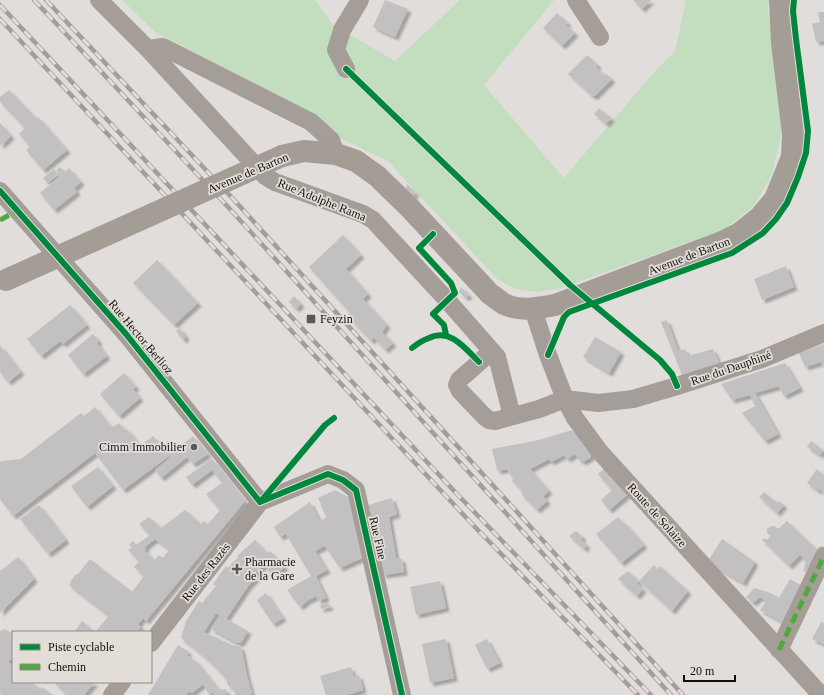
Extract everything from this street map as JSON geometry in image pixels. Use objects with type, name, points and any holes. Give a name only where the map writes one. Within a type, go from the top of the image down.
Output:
[{"type":"street","name":"Rue Adolphe Rama","points":[[99,0],[148,49],[264,176],[275,182],[363,214],[373,220],[497,357],[512,416]]},
{"type":"street","points":[[346,69],[336,50],[342,30],[360,0]]},
{"type":"street","points":[[576,0],[600,36]]},
{"type":"street","name":"Avenue de Barton","points":[[3,281],[282,156],[304,151],[336,154],[356,161],[377,176],[490,294],[504,304],[533,310],[555,305],[722,242],[740,233],[759,218],[775,199],[792,157],[794,134],[782,43],[780,0]]},
{"type":"street","points":[[148,49],[163,47],[311,122],[331,140],[336,154]]},
{"type":"street","name":"Rue Hector Berlioz","points":[[0,192],[126,334],[260,502]]},
{"type":"street","name":"Route de Solaize","points":[[533,310],[565,399],[575,418],[600,452],[821,695]]},
{"type":"street","name":"Rue du Dauphiné","points":[[565,399],[598,403],[633,399],[762,359],[824,333]]},
{"type":"street","points":[[492,351],[459,380],[457,385],[460,391],[484,417],[495,421],[539,409],[565,399]]},
{"type":"street","name":"Rue Fine","points":[[260,502],[328,474],[343,480],[356,490],[402,695]]},
{"type":"street","name":"Rue des Razès","points":[[152,642],[260,502]]},
{"type":"street","points":[[780,650],[824,556]]},
{"type":"street","points":[[112,695],[121,683]]},
{"type":"green space","points":[[122,0],[315,0],[332,24],[395,61],[460,0],[554,0],[484,85],[564,178],[654,72],[675,51],[686,0],[769,0],[768,8],[782,130],[772,174],[754,206],[723,230],[561,288],[538,292],[516,289],[498,280],[388,161],[342,139],[316,115],[155,32]]},
{"type":"building","points":[[385,0],[408,9],[395,37],[373,27]]},
{"type":"building","points":[[633,0],[651,0],[642,9]]},
{"type":"building","points":[[818,12],[824,12],[824,41],[816,42],[812,24],[820,22]]},
{"type":"building","points":[[557,13],[568,23],[566,25],[575,33],[562,46],[543,28]]},
{"type":"building","points":[[587,55],[598,65],[596,67],[604,75],[606,74],[612,79],[595,96],[592,96],[568,74]]},
{"type":"building","points":[[9,90],[37,119],[38,117],[67,150],[43,170],[26,150],[30,147],[19,134],[25,128],[0,102],[0,97]]},
{"type":"building","points":[[599,108],[611,118],[606,124],[594,114]]},
{"type":"building","points":[[0,123],[11,136],[0,146]]},
{"type":"building","points":[[60,167],[65,172],[69,168],[81,182],[74,188],[77,192],[54,210],[40,193],[60,176],[56,170]]},
{"type":"building","points":[[54,169],[58,175],[48,183],[43,178]]},
{"type":"building","points":[[407,184],[416,193],[413,196],[406,190]]},
{"type":"building","name":"Feyzin","points":[[343,235],[361,255],[346,269],[368,294],[363,299],[387,325],[382,332],[393,343],[385,350],[374,338],[371,341],[347,316],[350,313],[309,267]]},
{"type":"building","points":[[157,260],[198,303],[174,325],[133,283]]},
{"type":"building","points":[[786,266],[794,287],[762,300],[754,279]]},
{"type":"building","points":[[461,287],[469,295],[466,298],[459,292]]},
{"type":"building","points":[[294,296],[301,304],[296,309],[289,302]]},
{"type":"building","points":[[70,305],[87,325],[63,344],[60,341],[41,356],[27,339]]},
{"type":"building","points":[[667,320],[678,351],[685,349],[688,356],[713,349],[719,363],[682,375],[661,322]]},
{"type":"building","points":[[180,328],[186,337],[183,340],[176,331]]},
{"type":"building","points":[[93,334],[99,341],[97,343],[107,356],[83,374],[68,355]]},
{"type":"building","points":[[595,337],[621,352],[609,373],[583,357]]},
{"type":"building","points":[[824,344],[824,369],[821,362],[805,367],[799,353]]},
{"type":"building","points":[[0,345],[21,372],[8,382],[0,372]]},
{"type":"building","points":[[785,363],[800,388],[784,396],[779,386],[755,393],[778,434],[765,441],[742,413],[755,406],[750,395],[732,400],[721,384]]},
{"type":"building","points":[[124,373],[136,387],[133,389],[140,398],[119,416],[100,394]]},
{"type":"building","points":[[95,407],[110,426],[111,425],[113,427],[119,423],[125,431],[127,429],[140,446],[153,436],[167,453],[169,451],[171,454],[193,436],[208,454],[193,464],[187,457],[161,478],[155,470],[170,458],[169,456],[123,490],[95,453],[13,516],[0,499],[0,462],[21,459],[81,413],[84,416]]},
{"type":"building","points":[[572,430],[591,453],[591,457],[583,462],[581,460],[580,461],[575,454],[567,459],[564,455],[551,462],[549,459],[530,469],[549,491],[543,496],[547,501],[537,510],[521,494],[523,492],[512,481],[513,479],[507,469],[497,470],[492,449],[539,440]]},
{"type":"building","points":[[811,441],[823,450],[820,455],[807,447]]},
{"type":"building","points":[[212,459],[245,501],[146,621],[143,618],[138,624],[141,627],[138,631],[96,631],[109,616],[69,585],[71,583],[70,582],[90,559],[132,592],[144,576],[134,567],[139,561],[128,550],[132,548],[129,544],[134,541],[136,545],[150,535],[139,524],[149,517],[161,528],[185,510],[201,524],[204,521],[208,524],[220,510],[206,494],[222,483],[212,470],[192,485],[186,477]],"holes":[[[155,539],[169,550],[163,558],[159,555],[155,560],[144,550],[146,549],[145,547]]]},
{"type":"building","points":[[98,467],[113,486],[87,507],[71,486]]},
{"type":"building","points":[[605,468],[628,494],[609,510],[601,500],[612,490],[598,474]]},
{"type":"building","points":[[817,469],[824,475],[824,493],[819,489],[818,491],[807,483]]},
{"type":"building","points":[[335,490],[348,497],[364,557],[340,568],[325,546],[315,551],[327,570],[316,576],[326,598],[319,601],[316,596],[300,607],[287,590],[311,576],[286,534],[280,537],[274,527],[310,502],[320,522],[326,517],[318,498]]},
{"type":"building","points":[[764,492],[777,503],[779,501],[784,505],[777,513],[759,497]]},
{"type":"building","points":[[392,498],[397,514],[389,517],[396,558],[402,559],[404,572],[383,575],[365,506]]},
{"type":"building","points":[[39,505],[66,540],[48,554],[20,519]]},
{"type":"building","points":[[618,517],[644,545],[621,563],[596,534]]},
{"type":"building","points":[[787,521],[816,549],[821,546],[824,547],[813,570],[803,572],[806,561],[800,555],[789,566],[762,540],[764,538],[767,540],[771,536],[767,533],[767,529],[771,526],[775,526],[778,529]]},
{"type":"building","points":[[576,531],[583,537],[581,540],[587,545],[584,549],[569,536]]},
{"type":"building","points":[[722,539],[755,562],[743,583],[712,565],[708,561]]},
{"type":"building","points":[[255,540],[267,553],[270,551],[285,567],[274,576],[264,565],[254,575],[256,578],[248,586],[226,619],[248,631],[241,643],[237,643],[211,629],[220,616],[216,613],[204,632],[232,645],[240,646],[252,694],[236,695],[232,687],[231,688],[227,684],[227,680],[214,666],[181,638],[186,621],[199,601],[202,603],[216,586],[213,584],[226,566],[228,568],[238,557],[237,556]]},
{"type":"building","points":[[18,557],[34,579],[0,613],[0,571]]},
{"type":"building","points":[[654,565],[658,569],[660,566],[688,591],[672,611],[639,581]]},
{"type":"building","points":[[628,571],[639,581],[637,583],[643,589],[637,596],[618,579]]},
{"type":"building","points":[[790,579],[802,586],[786,624],[760,610],[766,601],[760,597],[753,603],[746,597],[754,588],[771,593],[779,598]]},
{"type":"building","points":[[440,581],[446,608],[416,615],[410,587]]},
{"type":"building","points":[[266,593],[283,618],[273,624],[257,600]]},
{"type":"building","points":[[328,603],[330,607],[321,609],[320,605]]},
{"type":"building","points":[[82,621],[94,631],[75,631]]},
{"type":"building","points":[[821,622],[824,623],[824,644],[812,639]]},
{"type":"building","points":[[5,629],[12,633],[12,660],[8,662],[12,665],[12,683],[32,683],[40,689],[42,687],[52,695],[2,695],[0,693],[0,631]]},
{"type":"building","points":[[446,639],[454,678],[430,683],[422,644]]},
{"type":"building","points":[[487,639],[500,663],[487,669],[475,645]]},
{"type":"building","points":[[178,645],[189,652],[187,655],[197,662],[219,690],[226,689],[227,695],[214,695],[213,692],[209,695],[203,684],[192,693],[189,691],[186,695],[148,695]]},
{"type":"building","points":[[351,667],[354,677],[359,675],[363,690],[347,695],[326,695],[320,676]]},
{"type":"building","points":[[94,683],[84,695],[67,695],[55,684]]},
{"type":"railway","points":[[34,0],[229,208],[671,695]]},
{"type":"railway","points":[[46,0],[236,202],[683,695]]},
{"type":"railway","points":[[0,5],[456,493],[651,695]]},
{"type":"railway","points":[[0,19],[474,526],[638,695]]},
{"type":"marked path","points":[[0,220],[17,211]]},
{"type":"marked path","points":[[779,650],[824,556]]},
{"type":"cycle path","points":[[548,355],[564,317],[569,312],[732,253],[763,233],[776,219],[787,203],[798,177],[806,153],[808,131],[793,11],[794,0]]},
{"type":"cycle path","points":[[346,69],[570,285],[660,360],[672,374],[677,386]]},
{"type":"cycle path","points":[[0,191],[126,334],[260,502]]},
{"type":"cycle path","points":[[433,234],[419,248],[451,283],[455,293],[433,314],[444,325],[446,335]]},
{"type":"cycle path","points":[[412,348],[427,339],[437,336],[444,336],[457,341],[479,362]]},
{"type":"cycle path","points":[[262,500],[325,425],[334,418]]},
{"type":"cycle path","points":[[260,502],[328,474],[343,480],[356,490],[402,695]]},
{"type":"place","name":"Feyzin","points":[[311,319]]},
{"type":"place","name":"Cimm Immobilier","points":[[194,447]]},
{"type":"place","name":"Pharmacie de la Gare","points":[[237,569]]}]
